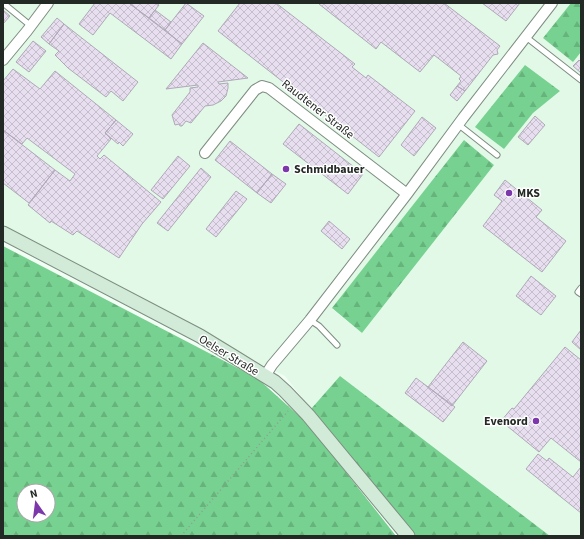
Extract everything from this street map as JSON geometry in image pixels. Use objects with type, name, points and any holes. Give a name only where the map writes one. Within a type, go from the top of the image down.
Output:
[{"type":"main road","name":"Oelser Straße","points":[[3,233],[186,329],[265,376],[285,391],[296,402],[408,536]]},
{"type":"street","points":[[3,60],[48,3]]},
{"type":"street","points":[[265,376],[272,365],[310,320],[407,194],[552,3]]},
{"type":"street","name":"Raudtener Straße","points":[[205,153],[255,90],[262,86],[270,88],[407,194]]},
{"type":"lane","points":[[3,3],[31,26]]},
{"type":"lane","points":[[526,37],[581,80]]},
{"type":"lane","points":[[459,124],[497,155]]},
{"type":"lane","points":[[581,288],[578,292],[581,294]]},
{"type":"lane","points":[[310,320],[319,326],[337,345]]},
{"type":"path","points":[[181,536],[296,402]]},
{"type":"shaded area","points":[[3,3],[571,3],[543,38],[573,61],[581,52],[581,536],[550,536],[340,376],[311,409],[285,376],[3,236]],"holes":[[[525,65],[560,91],[533,113],[504,149]],[[464,140],[494,165],[362,333],[332,309]]]},
{"type":"green space","points":[[571,3],[581,3],[581,52],[573,62],[543,38]]},
{"type":"green space","points":[[525,65],[560,91],[533,113],[504,149],[475,127]]},
{"type":"green space","points":[[464,140],[494,165],[362,333],[332,308]]},
{"type":"green space","points":[[3,246],[257,378],[308,424],[396,536],[3,536]]},
{"type":"green space","points":[[340,376],[550,536],[416,536],[311,409]]},
{"type":"building","points":[[95,3],[129,3],[182,44],[171,59],[110,13],[93,35],[79,24]]},
{"type":"building","points":[[156,3],[159,5],[149,18],[130,4]]},
{"type":"building","points":[[186,3],[204,16],[182,44],[165,30]]},
{"type":"building","points":[[240,3],[276,3],[355,64],[352,67],[366,78],[368,75],[415,111],[379,157],[218,31]]},
{"type":"building","points":[[444,3],[500,46],[497,50],[498,54],[493,55],[465,91],[457,86],[461,81],[459,79],[461,76],[434,55],[420,72],[381,42],[376,49],[319,4]]},
{"type":"building","points":[[482,3],[520,3],[506,21]]},
{"type":"building","points":[[3,10],[10,16],[3,24]]},
{"type":"building","points":[[155,10],[171,22],[165,30],[149,18]]},
{"type":"building","points":[[57,18],[64,24],[49,44],[41,37]]},
{"type":"building","points":[[64,24],[138,82],[123,101],[111,91],[106,97],[68,68],[55,55],[59,51],[49,44]]},
{"type":"building","points":[[33,41],[46,51],[29,72],[16,62]]},
{"type":"building","points":[[203,43],[248,78],[218,82],[219,84],[228,83],[226,96],[221,101],[213,105],[205,106],[191,123],[186,121],[182,126],[179,124],[175,125],[172,115],[190,92],[190,88],[198,87],[198,85],[166,89]]},
{"type":"building","points":[[579,60],[581,62],[581,73],[573,66]]},
{"type":"building","points":[[13,69],[40,89],[55,71],[116,120],[105,133],[111,139],[97,156],[100,159],[104,155],[161,202],[142,224],[119,258],[77,231],[73,235],[51,221],[50,223],[28,205],[55,170],[70,181],[75,174],[27,138],[22,144],[3,130],[3,81]]},
{"type":"building","points":[[457,86],[465,91],[457,101],[450,95]]},
{"type":"building","points":[[535,116],[545,125],[528,145],[518,137]]},
{"type":"building","points":[[422,117],[436,128],[414,156],[401,145]]},
{"type":"building","points":[[116,120],[133,134],[123,146],[119,142],[118,144],[105,133]]},
{"type":"building","points":[[299,124],[363,174],[348,194],[283,144]]},
{"type":"building","points":[[3,130],[55,170],[29,203],[3,183]]},
{"type":"building","points":[[230,141],[272,174],[257,193],[215,160]]},
{"type":"building","points":[[178,156],[190,166],[163,199],[151,190]]},
{"type":"building","points":[[201,168],[211,177],[168,231],[157,223]]},
{"type":"building","points":[[272,174],[286,184],[271,203],[257,193]]},
{"type":"building","points":[[505,180],[542,210],[536,217],[566,241],[542,272],[483,226],[502,201],[494,195]]},
{"type":"building","points":[[236,191],[247,199],[216,237],[206,229]]},
{"type":"building","points":[[329,221],[350,239],[342,249],[321,231]]},
{"type":"building","points":[[531,276],[556,296],[541,315],[516,296]]},
{"type":"building","points":[[581,330],[581,350],[572,342]]},
{"type":"building","points":[[463,342],[487,361],[452,406],[428,387]]},
{"type":"building","points":[[565,347],[581,360],[581,462],[551,438],[539,452],[501,421],[512,408],[514,409]]},
{"type":"building","points":[[416,378],[455,407],[443,422],[405,393]]},
{"type":"building","points":[[538,454],[547,461],[549,458],[573,477],[581,467],[581,513],[526,469]]},
{"type":"place","name":"Schmidbauer","points":[[286,169]]},
{"type":"place","name":"MKS","points":[[509,193]]},
{"type":"place","name":"Evenord","points":[[536,421]]}]
